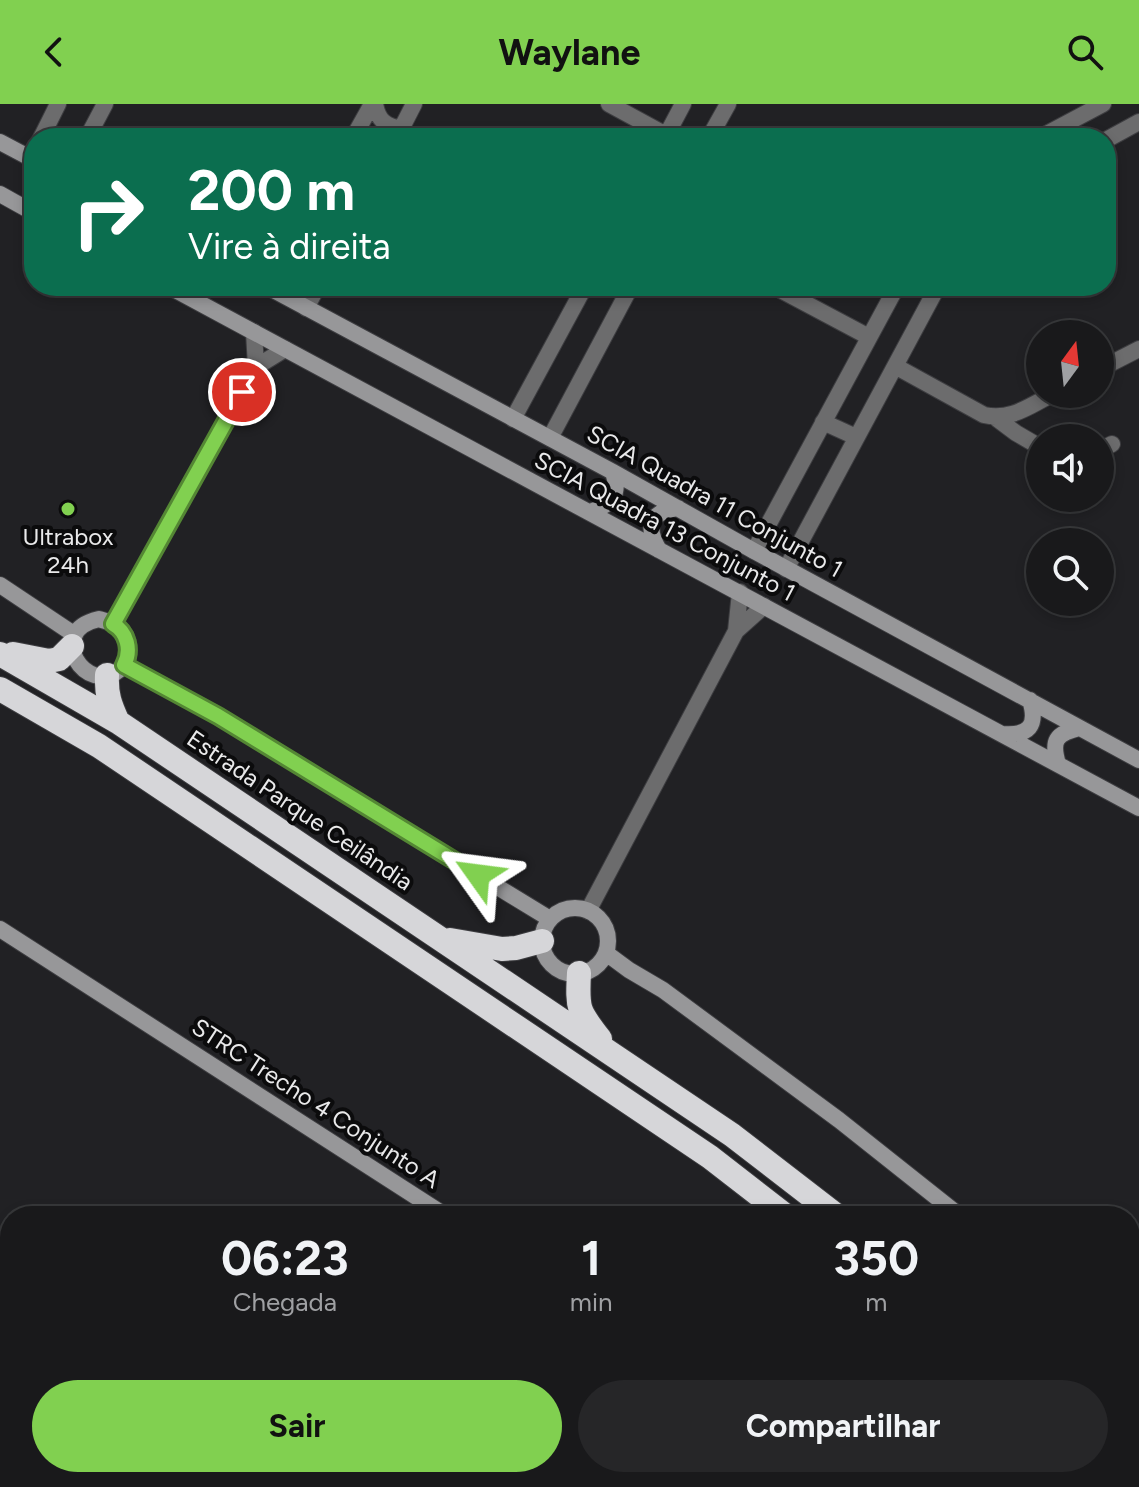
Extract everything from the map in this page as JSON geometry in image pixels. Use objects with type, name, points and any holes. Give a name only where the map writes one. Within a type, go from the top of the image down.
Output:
[{"type":"highway","points":[[0,651],[49,661],[59,659],[73,640]]},
{"type":"highway","name":"Estrada Parque Ceilândia","points":[[0,651],[118,722],[732,1135],[824,1206]]},
{"type":"highway","points":[[116,670],[106,692],[118,722]]},
{"type":"highway","points":[[0,689],[112,755],[710,1157],[773,1206]]},
{"type":"highway","points":[[439,938],[502,949],[516,948],[546,930]]},
{"type":"highway","points":[[579,973],[578,1005],[583,1018],[611,1054]]},
{"type":"street","points":[[46,128],[58,104]]},
{"type":"street","points":[[92,128],[105,104]]},
{"type":"street","points":[[374,104],[380,120],[390,128]]},
{"type":"street","points":[[359,128],[374,104]]},
{"type":"street","points":[[401,128],[414,104]]},
{"type":"street","points":[[609,104],[652,128]]},
{"type":"street","points":[[670,128],[683,104]]},
{"type":"street","points":[[715,128],[728,104]]},
{"type":"street","points":[[1058,128],[1103,104]]},
{"type":"street","points":[[1116,135],[1139,122]]},
{"type":"street","points":[[0,142],[24,152]]},
{"type":"street","points":[[0,194],[24,207]]},
{"type":"street","name":"SCIA Quadra 13 Conjunto 1","points":[[187,296],[1139,808]]},
{"type":"street","name":"SCIA Quadra 11 Conjunto 1","points":[[285,296],[1139,760]]},
{"type":"street","points":[[306,308],[313,296]]},
{"type":"street","points":[[513,419],[580,296]]},
{"type":"street","points":[[550,438],[626,296]]},
{"type":"street","points":[[792,296],[869,337]]},
{"type":"street","points":[[754,551],[892,296]]},
{"type":"street","points":[[786,569],[933,296]]},
{"type":"street","points":[[254,332],[256,367]]},
{"type":"street","points":[[113,624],[256,367],[285,349]]},
{"type":"street","points":[[1114,362],[1139,349]]},
{"type":"street","points":[[895,366],[984,415],[996,418],[1011,416],[1026,408]]},
{"type":"street","points":[[996,418],[1026,439]]},
{"type":"street","points":[[823,422],[856,437]]},
{"type":"street","points":[[590,512],[610,503],[616,493],[613,472]]},
{"type":"street","points":[[659,550],[651,537],[651,526],[665,509],[678,508]]},
{"type":"street","points":[[0,585],[73,640]]},
{"type":"street","points":[[736,631],[740,592]]},
{"type":"street","points":[[588,911],[736,631],[764,606]]},
{"type":"street","points":[[116,670],[129,656],[128,644],[118,626],[99,619],[89,621],[73,640],[73,656],[81,667],[93,674],[116,670],[218,716],[546,930]]},
{"type":"street","points":[[1001,734],[1025,732],[1033,722],[1030,700]]},
{"type":"street","points":[[1058,764],[1054,751],[1059,735],[1079,728]]},
{"type":"street","points":[[570,908],[588,911],[604,925],[608,941],[606,953],[589,971],[565,972],[553,965],[545,954],[546,930],[559,912],[570,908]]},
{"type":"street","name":"STRC Trecho 4 Conjunto A","points":[[0,929],[430,1206]]},
{"type":"street","points":[[606,953],[663,990],[826,1110],[947,1206]]},
{"type":"place","name":"Ultrabox 24h","points":[[68,509]]},
{"type":"route","points":[[242,392],[113,624],[118,626],[128,644],[129,656],[124,665],[218,716],[478,875]]}]
